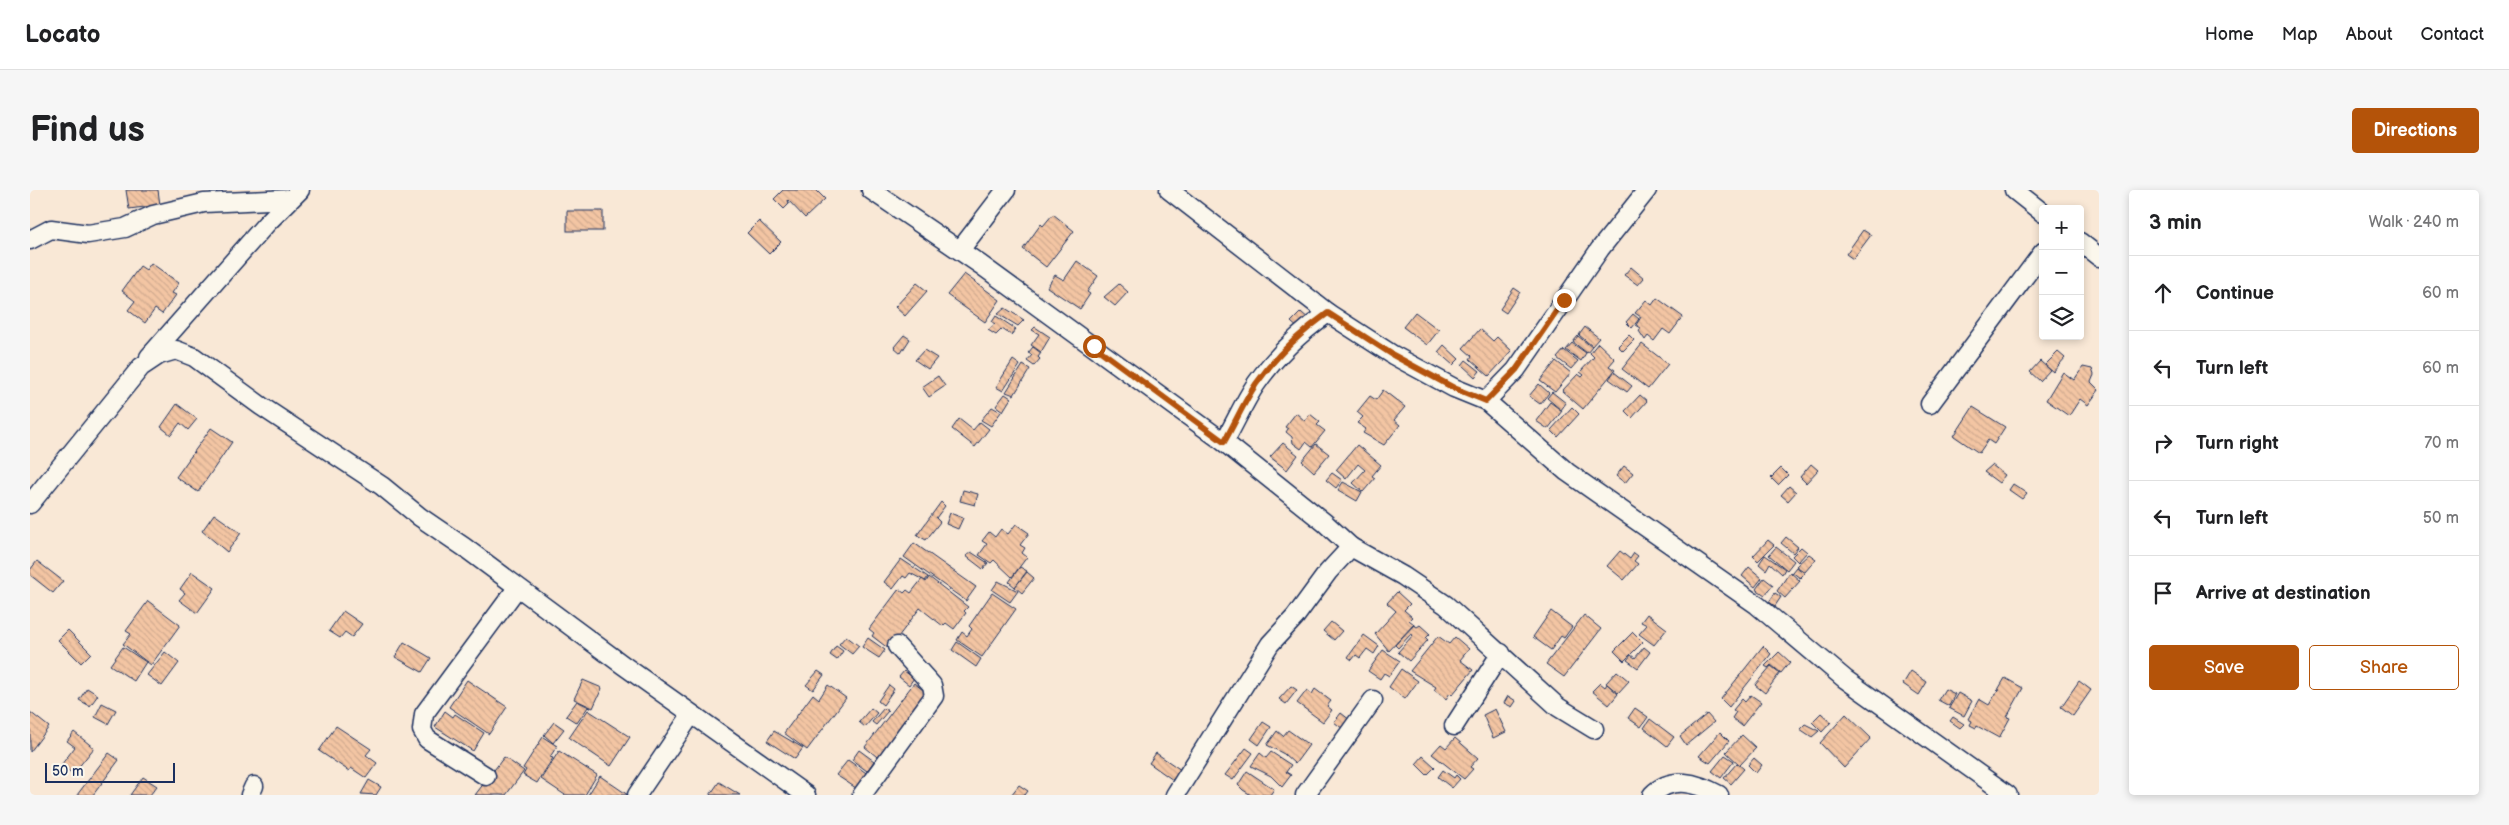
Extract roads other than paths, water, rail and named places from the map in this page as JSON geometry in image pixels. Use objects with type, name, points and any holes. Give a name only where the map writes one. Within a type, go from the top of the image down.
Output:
[{"type":"street","points":[[871,190],[960,250],[1224,442],[1326,523],[1351,547],[1403,576],[1446,605],[1501,653],[1558,707],[1594,729]]},
{"type":"street","points":[[960,250],[1006,190]]},
{"type":"street","points":[[1169,190],[1328,313],[1385,351],[1454,388],[1486,401],[1567,472],[1757,605],[1845,679],[2008,795]]},
{"type":"street","points":[[1486,401],[1516,370],[1600,249],[1647,190]]},
{"type":"street","points":[[2014,190],[2039,210]]},
{"type":"street","points":[[30,240],[51,229],[88,234],[126,228],[154,215],[204,204],[295,195]]},
{"type":"street","points":[[30,504],[141,367],[295,195]]},
{"type":"street","points":[[2084,245],[2099,257]]},
{"type":"street","points":[[1930,404],[2039,257]]},
{"type":"street","points":[[1224,442],[1257,382],[1285,350],[1312,324],[1328,313]]},
{"type":"street","points":[[141,367],[159,354],[176,350],[194,357],[261,406],[382,486],[420,517],[464,547],[516,588],[691,715],[806,795]]},
{"type":"street","points":[[1174,795],[1270,644],[1295,617],[1328,572],[1351,547]]},
{"type":"street","points":[[486,776],[427,739],[422,730],[424,714],[516,588]]},
{"type":"street","points":[[862,795],[934,696],[932,685],[897,646]]},
{"type":"street","points":[[1454,726],[1501,653]]},
{"type":"street","points":[[1305,795],[1373,700]]},
{"type":"street","points":[[637,795],[691,715]]},
{"type":"street","points":[[1655,794],[1674,782],[1706,788],[1719,795]]}]
